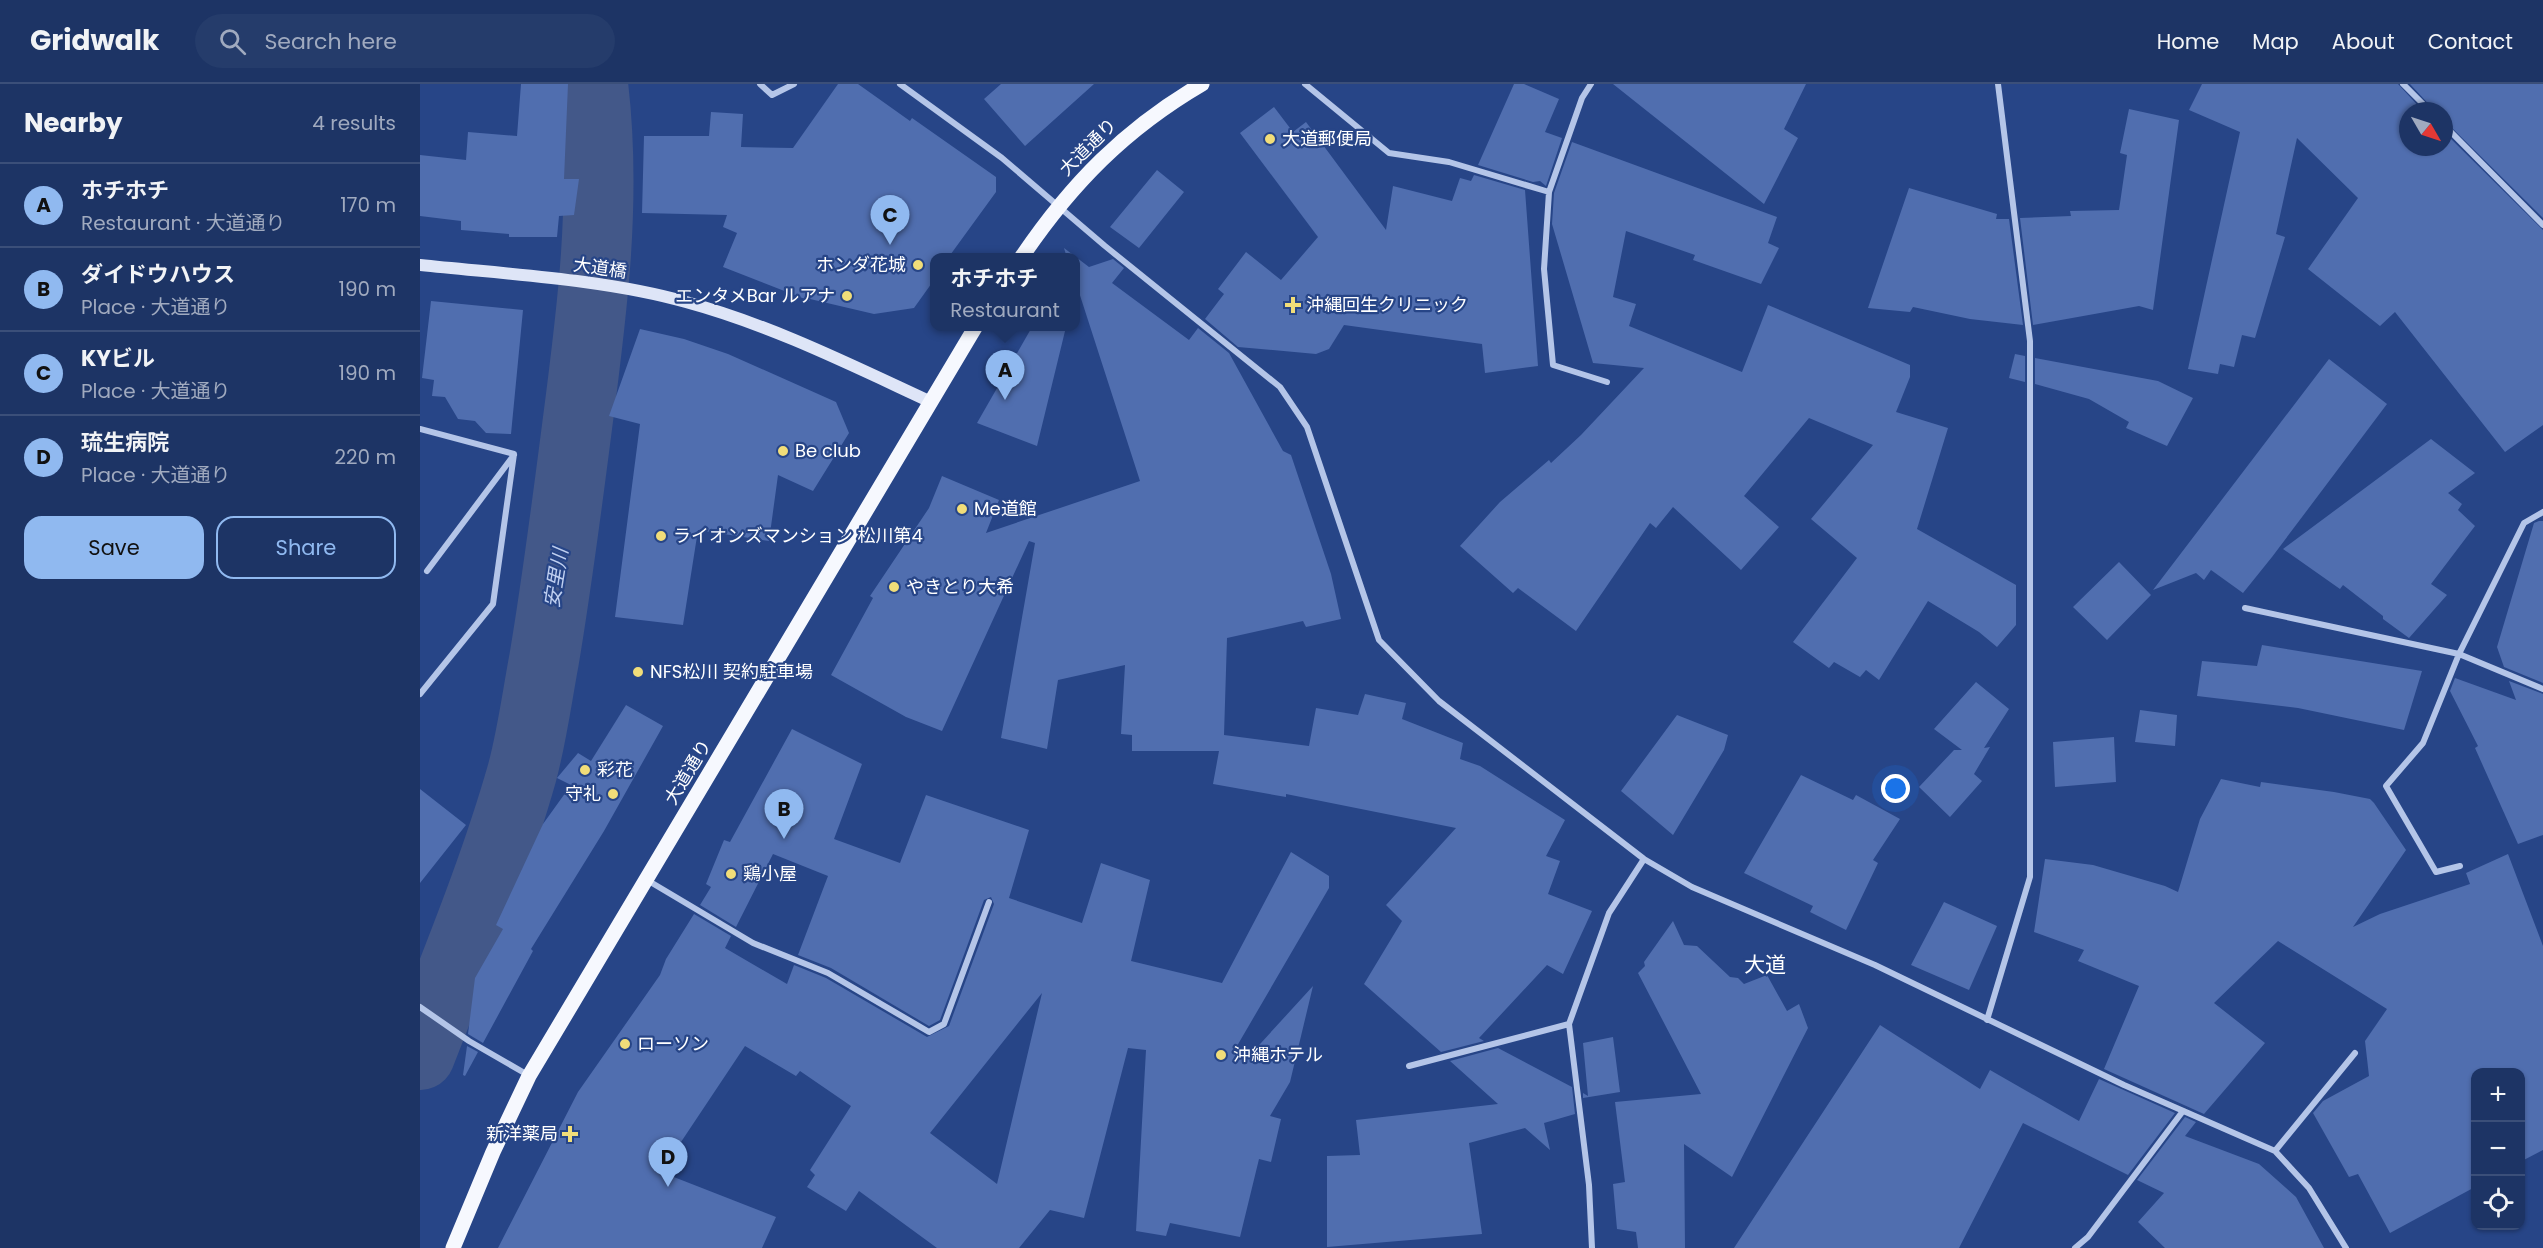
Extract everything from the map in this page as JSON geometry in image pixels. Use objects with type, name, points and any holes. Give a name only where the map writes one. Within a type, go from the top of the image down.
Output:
[{"type":"main road","name":"大道通り","points":[[1025,253],[1058,206],[1124,137],[1170,102],[1202,84]]},
{"type":"main road","name":"大道通り","points":[[453,1248],[493,1152],[529,1076],[974,331]]},
{"type":"street","points":[[760,84],[772,95],[794,84]]},
{"type":"street","points":[[900,84],[1002,158],[1104,246],[1280,387],[1307,427],[1379,640],[1439,701],[1644,859],[1692,887],[1875,965],[2183,1111],[2275,1151],[2309,1188],[2346,1248]]},
{"type":"street","points":[[1305,84],[1389,153],[1449,162],[1549,192]]},
{"type":"street","points":[[1591,84],[1582,98],[1549,192],[1544,268],[1552,365],[1607,382]]},
{"type":"street","points":[[1988,1020],[2030,877],[2030,341],[1998,84]]},
{"type":"street","points":[[2403,84],[2421,102]]},
{"type":"street","points":[[2453,134],[2543,225]]},
{"type":"street","name":"大道橋","points":[[420,265],[636,291],[685,301],[735,317],[791,339],[931,402]]},
{"type":"street","points":[[420,429],[514,454]]},
{"type":"street","points":[[427,571],[514,454]]},
{"type":"street","points":[[420,694],[493,604],[514,454]]},
{"type":"street","points":[[2460,866],[2436,872],[2386,786],[2422,743],[2459,654],[2524,523],[2543,512]]},
{"type":"street","points":[[2245,608],[2459,654],[2543,689]]},
{"type":"street","points":[[1592,1248],[1589,1185],[1569,1024],[1609,913],[1644,859]]},
{"type":"street","points":[[646,880],[753,943],[828,973],[929,1032],[944,1024],[989,902]]},
{"type":"street","points":[[420,1006],[470,1041],[529,1076]]},
{"type":"street","points":[[1409,1066],[1569,1024]]},
{"type":"street","points":[[2275,1151],[2355,1053]]},
{"type":"street","points":[[2075,1248],[2088,1238],[2183,1111]]},
{"type":"building","points":[[521,84],[568,84],[564,179],[579,179],[574,215],[559,216],[557,237],[509,237],[509,234],[461,230],[461,221],[420,216],[420,155],[466,160],[468,132],[517,136]]},
{"type":"building","points":[[838,84],[858,84],[910,121],[912,118],[996,177],[996,192],[952,253],[930,253],[930,286],[914,308],[874,314],[810,299],[810,301],[723,267],[737,233],[723,227],[727,215],[642,213],[644,136],[709,136],[711,112],[743,114],[741,147],[793,148]]},
{"type":"building","points":[[1001,84],[1094,84],[1025,146],[984,99]]},
{"type":"building","points":[[1514,84],[1524,84],[1559,99],[1545,132],[1562,138],[1546,186],[1540,181],[1533,182],[1478,165]]},
{"type":"building","points":[[1613,84],[1806,84],[1784,129],[1798,138],[1764,204]]},
{"type":"building","points":[[2202,84],[2398,84],[2415,102],[2399,102],[2399,156],[2453,156],[2453,141],[2543,230],[2543,425],[2505,452],[2395,312],[2380,326],[2308,269],[2358,198],[2297,138],[2276,234],[2285,237],[2255,338],[2242,335],[2234,367],[2220,364],[2218,374],[2188,369],[2240,132],[2189,110]]},
{"type":"building","points":[[2410,84],[2543,84],[2543,218],[2453,129],[2453,102],[2427,102]]},
{"type":"building","points":[[1274,107],[1293,132],[1306,122],[1386,230],[1393,186],[1452,201],[1460,178],[1471,181],[1474,175],[1525,190],[1538,366],[1485,373],[1482,344],[1344,325],[1329,349],[1316,354],[1238,347],[1205,319],[1224,294],[1218,289],[1246,252],[1281,280],[1318,237],[1240,133]]},
{"type":"building","points":[[2129,109],[2179,120],[2153,310],[2139,306],[2033,325],[2020,218],[2071,216],[2070,211],[2119,210],[2127,155],[2120,153]]},
{"type":"building","points":[[1572,142],[1777,217],[1768,243],[1779,248],[1761,284],[1693,260],[1695,255],[1626,231],[1613,297],[1636,304],[1629,326],[1742,372],[1768,305],[1910,365],[1910,377],[1896,412],[1948,428],[1917,529],[2016,585],[2016,625],[1997,647],[1979,632],[1928,601],[1879,680],[1866,670],[1860,677],[1834,662],[1829,668],[1793,642],[1857,558],[1811,519],[1873,445],[1809,418],[1744,496],[1779,527],[1741,570],[1673,507],[1656,528],[1650,523],[1576,631],[1518,588],[1513,593],[1460,546],[1500,502],[1549,460],[1551,463],[1581,435],[1644,368],[1593,363],[1552,224],[1554,193]]},
{"type":"building","points":[[1157,170],[1184,192],[1139,248],[1110,227]]},
{"type":"building","points":[[1909,188],[1997,214],[1996,219],[2009,219],[2023,325],[1970,319],[1913,307],[1910,312],[1868,308]]},
{"type":"building","points":[[1113,259],[1124,268],[1112,283],[1189,340],[1198,328],[1229,353],[1283,451],[1291,455],[1331,574],[1341,619],[1306,627],[1303,621],[1227,638],[1224,735],[1309,746],[1316,708],[1358,715],[1365,694],[1406,703],[1402,719],[1463,743],[1460,759],[1480,766],[1565,820],[1546,856],[1560,861],[1548,894],[1592,911],[1563,974],[1547,965],[1479,1038],[1484,1041],[1441,1052],[1364,984],[1402,921],[1386,905],[1456,828],[1286,794],[1286,797],[1213,784],[1219,751],[1132,751],[1132,735],[1121,734],[1125,665],[1058,680],[1047,749],[1001,738],[1035,543],[1029,541],[942,731],[906,717],[831,675],[873,598],[870,596],[929,508],[942,476],[999,500],[986,533],[1140,481],[1080,295],[1080,260],[1089,267]]},
{"type":"building","points":[[431,301],[523,310],[511,434],[486,433],[475,421],[458,419],[445,397],[432,396],[434,380],[422,378]]},
{"type":"building","points":[[640,329],[684,339],[728,354],[836,402],[849,433],[813,491],[778,475],[769,541],[698,530],[683,625],[615,617],[640,424],[609,416]]},
{"type":"building","points":[[1030,331],[1065,331],[1037,446],[977,423]]},
{"type":"building","points":[[2015,354],[2025,356],[2025,382],[2009,378]]},
{"type":"building","points":[[2035,358],[2158,381],[2193,398],[2167,446],[2126,428],[2129,422],[2089,399],[2035,384]]},
{"type":"building","points":[[2329,359],[2387,404],[2272,557],[2243,593],[2211,570],[2204,580],[2196,573],[2153,590]]},
{"type":"building","points":[[2431,439],[2475,473],[2448,493],[2462,504],[2458,510],[2475,526],[2431,584],[2447,595],[2409,638],[2343,585],[2340,589],[2283,549]]},
{"type":"building","points":[[2543,521],[2543,683],[2504,667],[2497,647],[2534,523]]},
{"type":"building","points":[[2119,562],[2151,595],[2107,640],[2073,607]]},
{"type":"building","points":[[2262,645],[2422,671],[2404,730],[2298,708],[2197,696],[2202,661],[2257,666]]},
{"type":"building","points":[[2455,678],[2516,700],[2509,681],[2543,694],[2543,835],[2518,844],[2475,748],[2478,746],[2450,691]]},
{"type":"building","points":[[1976,682],[2009,709],[1984,748],[1990,747],[1974,774],[1982,781],[1950,817],[1919,787],[1954,750],[1962,750],[1934,729]]},
{"type":"building","points":[[626,705],[663,726],[604,831],[531,949],[533,951],[483,1043],[468,1034],[475,978],[503,929],[496,925],[543,824],[571,785],[557,778],[578,753],[591,761]]},
{"type":"building","points":[[2140,710],[2177,715],[2175,746],[2135,742]]},
{"type":"building","points":[[1677,715],[1728,735],[1724,750],[1673,835],[1621,791]]},
{"type":"building","points":[[792,729],[862,764],[834,839],[900,863],[926,795],[1029,830],[1009,898],[1082,923],[1101,863],[1150,880],[1131,961],[1222,983],[1291,852],[1329,876],[1329,888],[1237,1046],[1250,1055],[1313,986],[1290,1082],[1270,1116],[1281,1119],[1271,1162],[1259,1159],[1240,1237],[1170,1223],[1166,1236],[1136,1231],[1146,1050],[1128,1048],[1084,1218],[1050,1210],[1019,1248],[937,1248],[859,1191],[846,1211],[807,1187],[815,1175],[810,1170],[851,1106],[800,1071],[796,1076],[745,1046],[661,1172],[776,1217],[762,1248],[498,1248],[578,1092],[660,975],[666,959],[694,914],[731,936],[725,948],[787,984],[794,965],[826,978],[927,1037],[949,1026],[994,904],[991,897],[984,900],[940,1020],[929,1026],[831,968],[798,955],[828,876],[773,854],[736,927],[700,905],[711,887],[706,884],[724,840],[730,842]],"holes":[[[1042,993],[997,1184],[930,1133]]]},
{"type":"building","points":[[2114,737],[2116,782],[2055,787],[2053,742]]},
{"type":"building","points":[[1801,775],[1853,800],[1856,795],[1900,819],[1873,860],[1878,863],[1846,930],[1810,912],[1813,906],[1744,873]]},
{"type":"building","points":[[2221,779],[2260,787],[2261,782],[2370,799],[2406,850],[2353,927],[2380,914],[2470,884],[2466,873],[2508,854],[2543,946],[2543,1150],[2525,1159],[2525,1068],[2471,1068],[2471,1189],[2390,1233],[2358,1174],[2349,1177],[2313,1113],[2323,1101],[2369,1076],[2365,1041],[2387,1009],[2278,941],[2214,1003],[2265,1043],[2204,1114],[2104,1069],[2139,986],[2078,961],[2084,950],[2034,932],[2045,859],[2093,865],[2178,892],[2200,819]]},
{"type":"building","points":[[420,789],[466,825],[420,883]]},
{"type":"building","points":[[1944,902],[1997,926],[1969,990],[1911,965]]},
{"type":"building","points":[[1673,921],[1684,945],[1697,946],[1730,977],[1738,978],[1744,984],[1767,975],[1787,1011],[1799,1004],[1808,1028],[1732,1177],[1684,1144],[1685,1248],[1638,1248],[1636,1232],[1617,1229],[1613,1184],[1625,1182],[1615,1102],[1701,1094],[1638,973],[1645,966],[1644,962]]},
{"type":"building","points":[[1880,1025],[1980,1089],[1990,1070],[2079,1121],[2099,1079],[2175,1113],[2128,1175],[2023,1123],[1959,1248],[1734,1248]]},
{"type":"building","points":[[1613,1037],[1620,1092],[1583,1098],[1583,1093],[1588,1096],[1583,1043]]},
{"type":"building","points":[[467,1046],[478,1052],[465,1076],[463,1075]]},
{"type":"building","points":[[1498,1048],[1572,1087],[1575,1114],[1544,1123],[1550,1150],[1525,1128],[1469,1143],[1482,1234],[1327,1247],[1327,1156],[1360,1155],[1356,1120],[1498,1104],[1450,1061]]},
{"type":"building","points":[[2185,1117],[2196,1122],[2185,1136],[2259,1164],[2296,1197],[2324,1248],[2165,1248],[2138,1222],[2164,1193],[2137,1180]]},
{"type":"waterway","name":"安里川","points":[[420,1055],[500,844],[529,745],[562,544],[592,299],[599,170],[593,84]]},
{"type":"place","name":"大道郵便局","points":[[1270,139]]},
{"type":"place","name":"KYビル","points":[[890,245]]},
{"type":"place","name":"ホンダ花城","points":[[918,265]]},
{"type":"place","name":"エンタメBar ルアナ","points":[[847,296]]},
{"type":"place","name":"沖縄回生クリニック","points":[[1293,305]]},
{"type":"place","name":"ホチホチ","points":[[1005,400]]},
{"type":"place","name":"Be club","points":[[783,451]]},
{"type":"place","name":"Me道館","points":[[962,509]]},
{"type":"place","name":"ライオンズマンション 松川第4","points":[[661,536]]},
{"type":"place","name":"やきとり大希","points":[[894,587]]},
{"type":"place","name":"NFS松川 契約駐車場","points":[[638,672]]},
{"type":"place","name":"彩花","points":[[585,770]]},
{"type":"place","name":"守礼","points":[[613,794]]},
{"type":"place","name":"ダイドウハウス","points":[[784,839]]},
{"type":"place","name":"鶏小屋","points":[[731,874]]},
{"type":"place","name":"ローソン","points":[[625,1044]]},
{"type":"place","name":"沖縄ホテル","points":[[1221,1055]]},
{"type":"place","name":"新洋薬局","points":[[570,1134]]},
{"type":"place","name":"琉生病院","points":[[668,1187]]},
{"type":"district","name":"大道","points":[[1765,965]]}]
